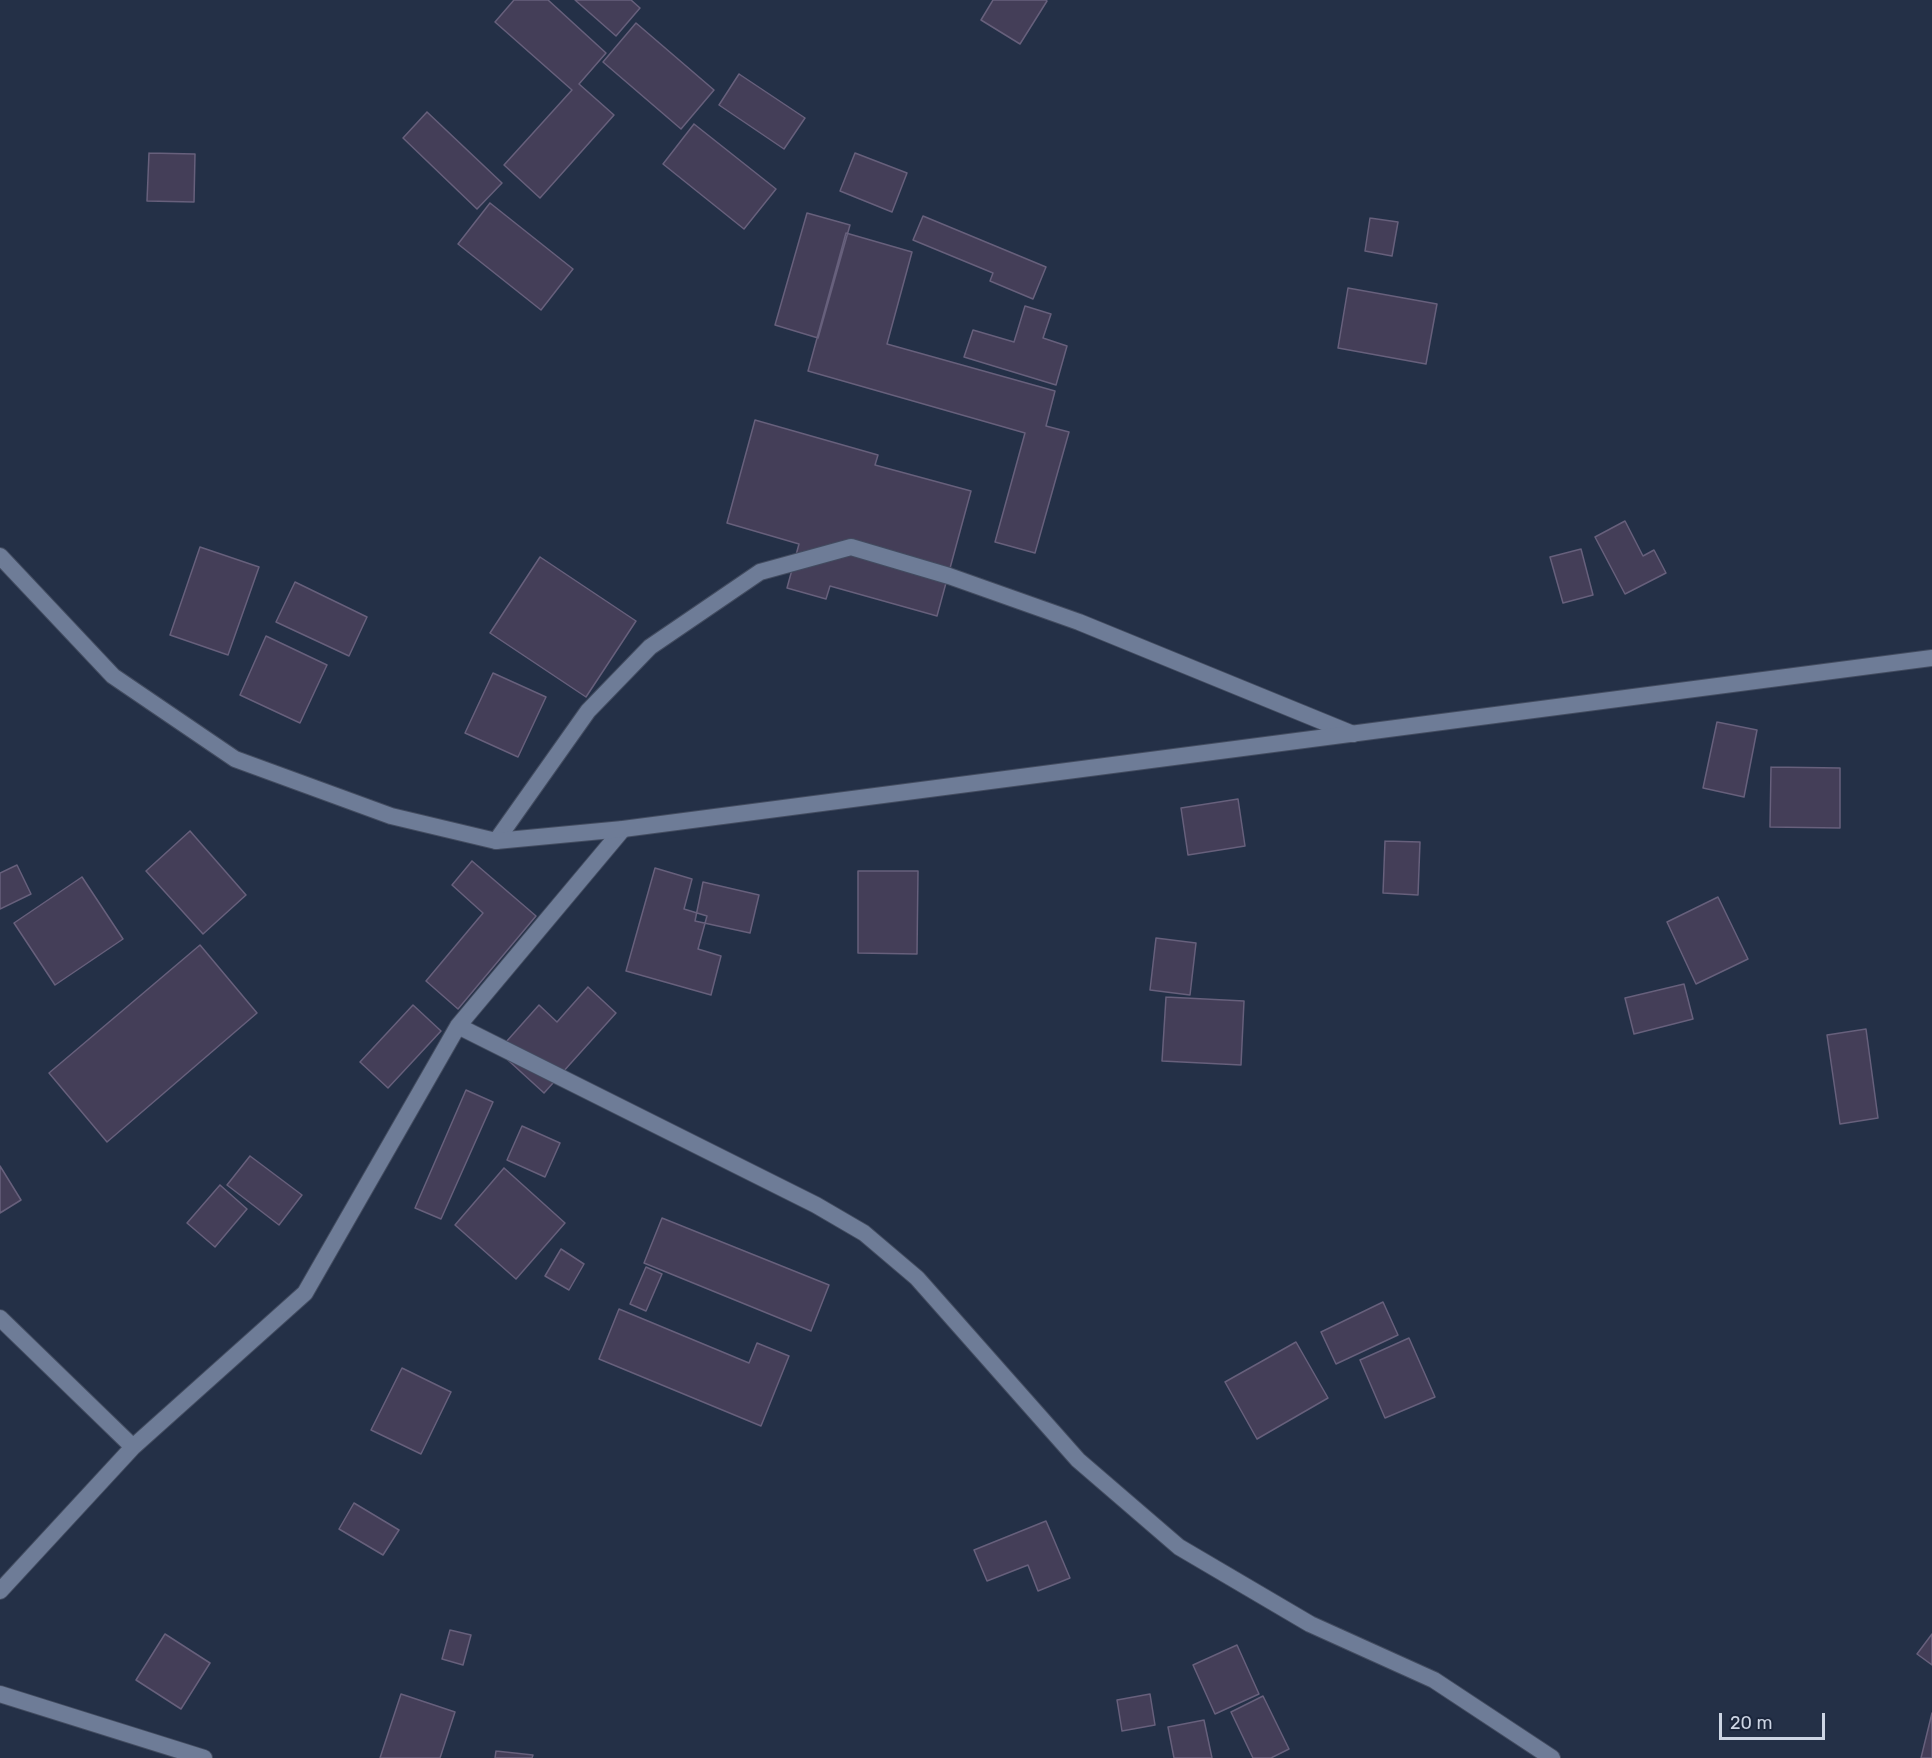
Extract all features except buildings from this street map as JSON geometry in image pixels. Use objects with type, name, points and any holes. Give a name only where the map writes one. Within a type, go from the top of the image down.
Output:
[{"type":"street","points":[[496,841],[588,711],[650,647],[760,572],[851,547],[948,576],[1079,622],[1353,734]]},
{"type":"street","points":[[0,556],[113,676],[235,759],[391,816],[496,841],[623,829],[1932,658]]},
{"type":"street","points":[[0,1591],[133,1447],[305,1293],[458,1026],[623,829]]},
{"type":"street","points":[[458,1026],[816,1205],[864,1233],[916,1278],[1078,1460],[1179,1547],[1310,1624],[1434,1680],[1552,1758]]},
{"type":"street","points":[[0,1317],[133,1447]]},
{"type":"street","points":[[0,1694],[204,1758]]}]
